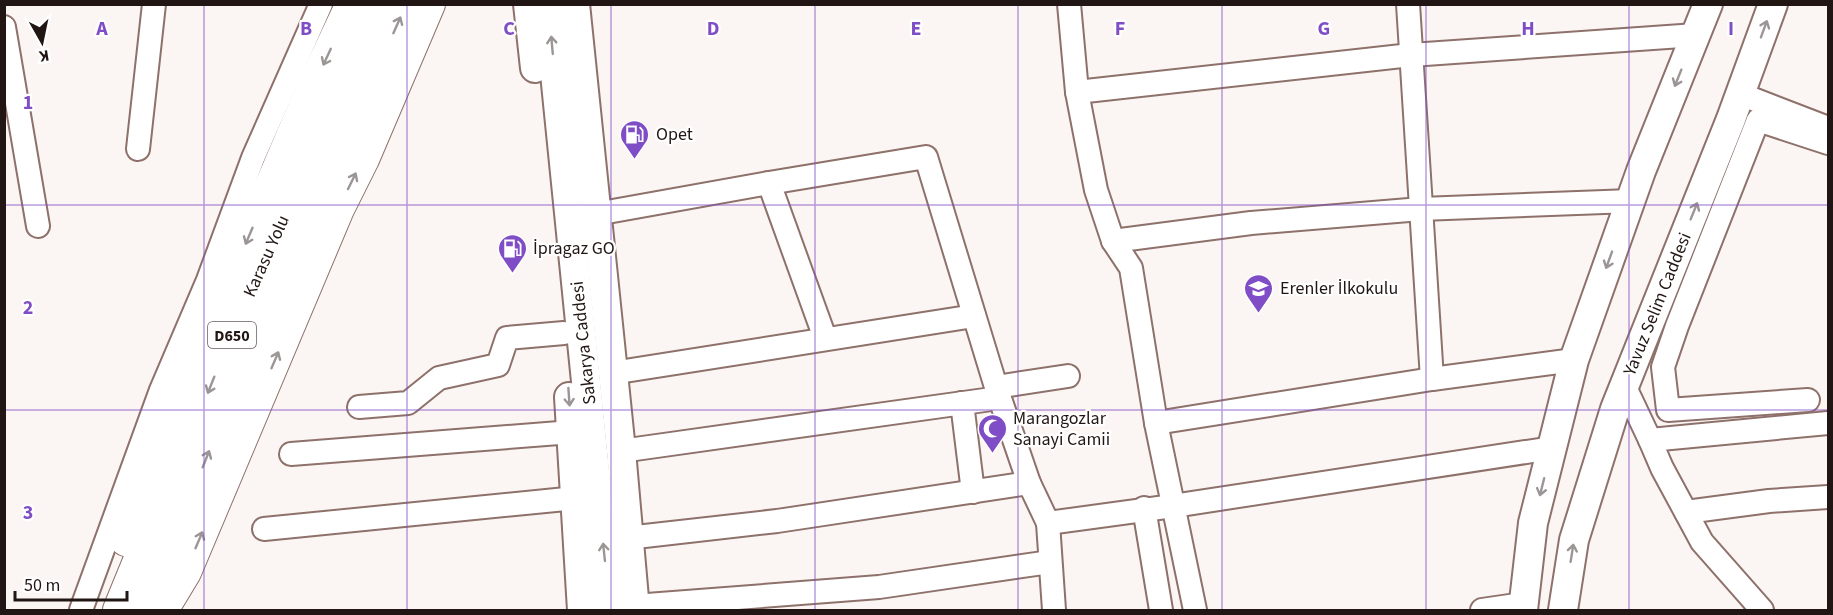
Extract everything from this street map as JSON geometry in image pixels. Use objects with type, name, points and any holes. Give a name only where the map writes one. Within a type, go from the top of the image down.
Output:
[{"type":"highway","points":[[103,610],[150,470],[317,78],[351,4]]},
{"type":"highway","name":"Karasu Yolu","points":[[145,610],[362,73],[380,4]]},
{"type":"highway","name":"Karasu Yolu","points":[[119,610],[249,293],[310,154],[406,4]]},
{"type":"highway","points":[[162,610],[185,572],[338,209],[363,159],[429,4]]},
{"type":"main road","name":"Sakarya Caddesi","points":[[528,4],[564,333],[582,610]]},
{"type":"main road","name":"Sakarya Caddesi","points":[[548,4],[626,609]]},
{"type":"main road","points":[[575,4],[621,451],[627,537],[626,609]]},
{"type":"main road","points":[[1523,607],[1533,523],[1574,360],[1641,171],[1708,4]]},
{"type":"main road","name":"Yavuz Selim Caddesi","points":[[1563,610],[1574,540],[1615,409],[1740,94],[1773,4]]},
{"type":"street","points":[[138,149],[154,4]]},
{"type":"street","points":[[81,610],[161,390],[208,280],[253,158],[321,4]]},
{"type":"street","points":[[1069,4],[1077,92],[1096,190],[1113,241],[1131,268],[1156,423],[1195,610]]},
{"type":"street","points":[[1408,4],[1432,379]]},
{"type":"street","points":[[4,27],[38,226]]},
{"type":"street","points":[[1077,92],[1411,55],[1696,34]]},
{"type":"street","points":[[1740,94],[1828,128]]},
{"type":"street","points":[[1808,400],[1668,410],[1663,367],[1758,120],[1828,143]]},
{"type":"street","points":[[596,214],[926,157],[997,393],[1029,483],[1048,523],[1054,610]]},
{"type":"street","points":[[769,183],[825,338]]},
{"type":"street","points":[[1113,241],[1251,224],[1421,209],[1631,201]]},
{"type":"street","points":[[612,373],[974,316]]},
{"type":"street","points":[[359,407],[408,403],[439,378],[498,365],[507,338],[564,333]]},
{"type":"street","points":[[1156,423],[1432,379],[1574,360]]},
{"type":"street","points":[[621,451],[962,403],[1068,376]]},
{"type":"street","points":[[1624,385],[1702,542],[1762,610]]},
{"type":"street","points":[[962,403],[973,492]]},
{"type":"street","points":[[1650,440],[1828,423]]},
{"type":"street","points":[[291,454],[572,432]]},
{"type":"street","points":[[1048,523],[1552,448]]},
{"type":"street","points":[[627,537],[777,521],[1029,483]]},
{"type":"street","points":[[1686,512],[1769,501],[1828,497]]},
{"type":"street","points":[[264,529],[576,498]]},
{"type":"street","points":[[1144,508],[1161,610]]},
{"type":"street","points":[[626,609],[879,587],[1050,562]]},
{"type":"street","points":[[1482,610],[1523,607]]},
{"type":"place","name":"Opet","points":[[635,160]]},
{"type":"place","name":"İpragaz GO","points":[[512,274]]},
{"type":"place","name":"Erenler İlkokulu","points":[[1259,314]]},
{"type":"place","name":"Marangozlar Sanayi Camii","points":[[992,454]]}]
